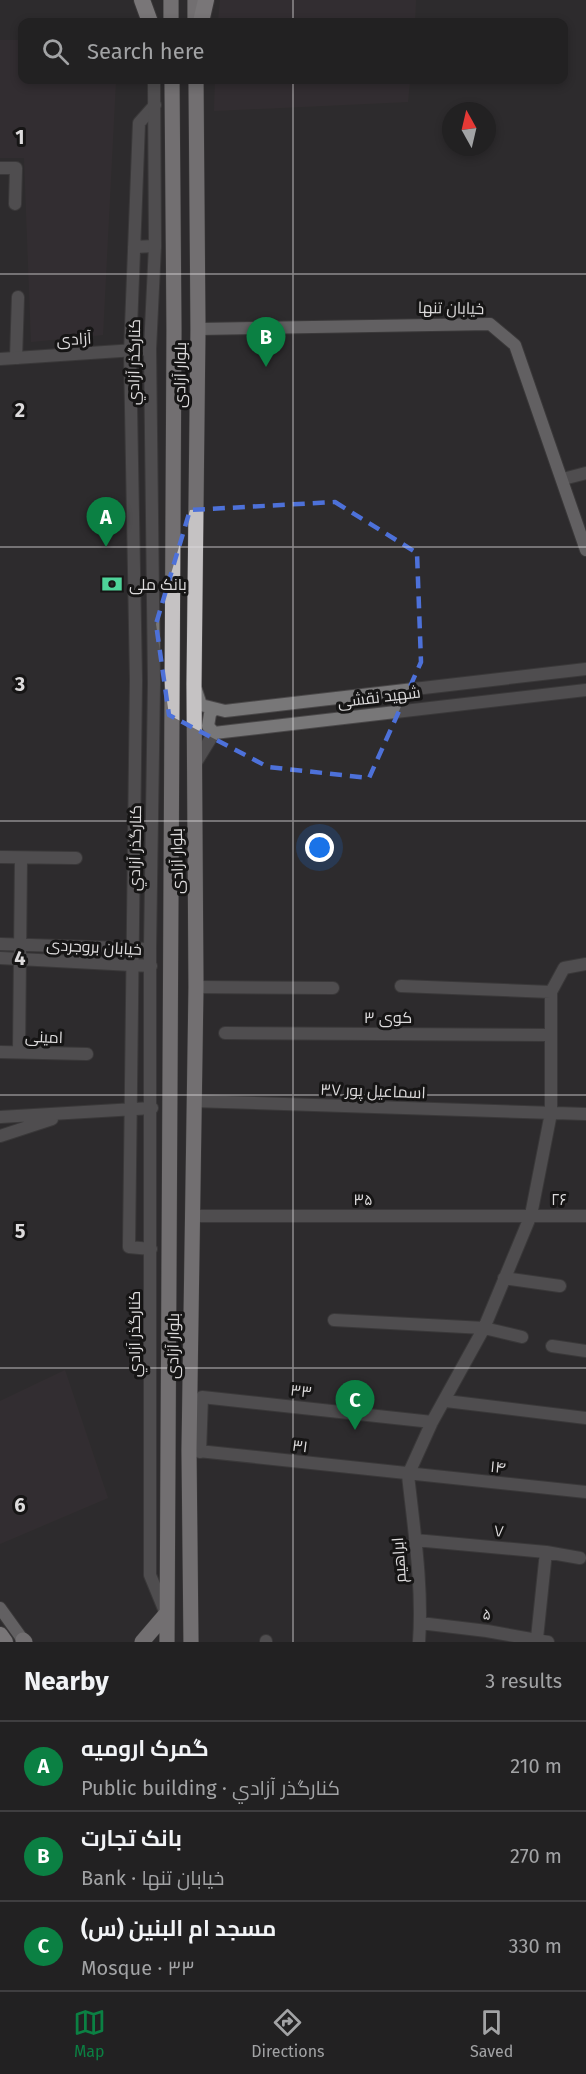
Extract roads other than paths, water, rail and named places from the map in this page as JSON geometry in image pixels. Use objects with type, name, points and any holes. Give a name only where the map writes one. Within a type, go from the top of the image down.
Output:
[{"type":"highway","points":[[142,0],[150,18]]},
{"type":"highway","points":[[202,18],[206,0]]},
{"type":"highway","points":[[0,1635],[5,1642]]},
{"type":"main road","points":[[171,0],[171,18]]},
{"type":"main road","points":[[195,0],[195,18]]},
{"type":"main road","name":"بلوار آزادی","points":[[167,1642],[174,330],[172,84]]},
{"type":"main road","name":"بلوار آزادی","points":[[191,1642],[196,987],[194,684],[198,329],[196,84]]},
{"type":"main road","name":"خیابان تنها","points":[[198,329],[490,324],[515,345],[586,546]]},
{"type":"main road","points":[[0,1608],[24,1641]]},
{"type":"main road","points":[[142,1642],[166,1614]]},
{"type":"street","points":[[152,18],[153,0]]},
{"type":"street","name":"کنارگذر آزادي","points":[[154,84],[155,246],[150,349],[150,510],[154,683],[150,949],[152,1108],[150,1575],[166,1614]]},
{"type":"street","points":[[151,1249],[129,1247],[136,680],[131,511],[130,353],[139,123],[155,105]]},
{"type":"street","points":[[0,168],[16,168],[15,204]]},
{"type":"street","points":[[134,247],[155,246]]},
{"type":"street","points":[[16,358],[18,297]]},
{"type":"street","name":"آزادی","points":[[0,359],[130,353],[150,349]]},
{"type":"street","points":[[563,479],[586,473]]},
{"type":"street","points":[[131,511],[150,510]]},
{"type":"street","name":"شهید نقشی","points":[[214,709],[225,711],[586,669]]},
{"type":"street","points":[[194,684],[201,705],[214,709],[208,720],[208,726],[214,733],[194,765]]},
{"type":"street","name":"شهید نقشی","points":[[214,733],[586,690]]},
{"type":"street","points":[[0,858],[76,858]]},
{"type":"street","points":[[19,1052],[21,858]]},
{"type":"street","name":"خیابان بروجردی","points":[[0,944],[170,949]]},
{"type":"street","name":"خیابان بروجردی","points":[[0,958],[132,967],[171,967]]},
{"type":"street","points":[[408,1476],[432,1422],[446,1401],[484,1328],[531,1215],[551,1113],[551,992],[564,968],[586,964]]},
{"type":"street","points":[[401,986],[551,992]]},
{"type":"street","points":[[196,987],[333,988]]},
{"type":"street","name":"کوی ۳","points":[[225,1033],[551,1035]]},
{"type":"street","name":"امینی","points":[[0,1052],[87,1054]]},
{"type":"street","name":"اسماعیل پور ۳۷","points":[[194,1101],[586,1114]]},
{"type":"street","points":[[0,1117],[65,1115],[152,1108]]},
{"type":"street","points":[[0,1137],[65,1115]]},
{"type":"street","name":"۳۵","points":[[194,1216],[531,1215]]},
{"type":"street","name":"۲۶","points":[[531,1215],[586,1215]]},
{"type":"street","points":[[504,1278],[560,1286]]},
{"type":"street","points":[[334,1320],[484,1328],[522,1337]]},
{"type":"street","points":[[552,1346],[586,1351]]},
{"type":"street","name":"۳۳","points":[[194,1451],[202,1397],[432,1422]]},
{"type":"street","points":[[446,1401],[586,1418]]},
{"type":"street","name":"۳۱","points":[[194,1451],[408,1476]]},
{"type":"street","name":"۱۴","points":[[408,1476],[586,1492]]},
{"type":"street","name":"ابراهیم","points":[[408,1476],[415,1540],[419,1642]]},
{"type":"street","name":"۷","points":[[415,1540],[546,1552],[579,1558]]},
{"type":"street","points":[[543,1640],[546,1552]]},
{"type":"street","name":"۵","points":[[420,1623],[543,1640]]},
{"type":"place","name":"بانک تجارت","points":[[266,367]]},
{"type":"place","name":"گمرک ارومیه","points":[[106,547]]},
{"type":"place","name":"بانک ملى","points":[[112,584]]},
{"type":"place","name":"مسجد ام البنین (س)","points":[[355,1430]]}]
